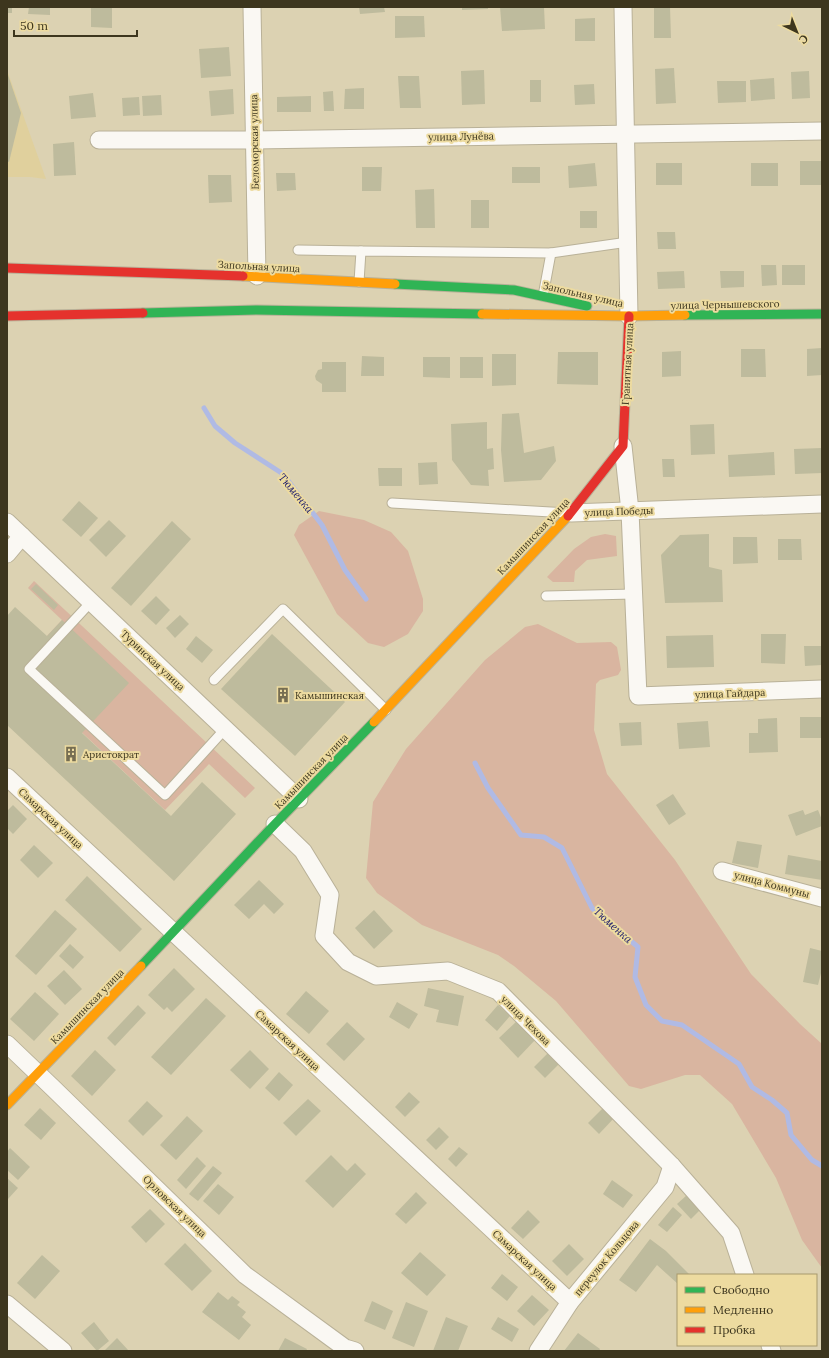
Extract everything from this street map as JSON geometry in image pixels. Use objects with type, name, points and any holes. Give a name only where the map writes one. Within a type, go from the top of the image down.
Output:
[{"type":"street","name":"Беломорская улица","points":[[252,7],[257,276]]},
{"type":"street","name":"Гранитная улица","points":[[623,7],[629,316],[623,446],[630,511],[638,696]]},
{"type":"street","name":"улица Лунёва","points":[[99,140],[254,140],[822,131]]},
{"type":"street","name":"Запольная улица","points":[[7,268],[257,276],[514,290],[629,316]]},
{"type":"street","name":"Запольная улица","points":[[7,316],[257,310],[629,316]]},
{"type":"street","name":"улица Чернышевского","points":[[629,316],[822,314]]},
{"type":"street","name":"Камышинская улица","points":[[7,1105],[386,710],[571,513],[623,446]]},
{"type":"street","name":"улица Победы","points":[[571,513],[822,504]]},
{"type":"street","name":"Туринская улица","points":[[7,522],[299,799]]},
{"type":"street","points":[[7,554],[22,536]]},
{"type":"street","name":"улица Гайдара","points":[[638,696],[822,689]]},
{"type":"street","name":"Самарская улица","points":[[7,777],[570,1302]]},
{"type":"street","name":"улица Чехова","points":[[275,824],[303,851],[330,896],[324,936],[348,962],[376,976],[448,971],[498,991],[672,1166],[731,1233],[745,1274]]},
{"type":"street","name":"улица Коммуны","points":[[722,871],[822,898]]},
{"type":"street","name":"Орловская улица","points":[[7,1044],[245,1275],[345,1348],[355,1351]]},
{"type":"street","name":"переулок Кольцова","points":[[538,1351],[570,1302],[665,1187],[672,1166]]},
{"type":"street","points":[[7,1304],[63,1351]]},
{"type":"lane","points":[[298,250],[551,254],[628,242]]},
{"type":"lane","points":[[359,282],[361,251]]},
{"type":"lane","points":[[543,296],[551,254]]},
{"type":"lane","name":"улица Победы","points":[[392,503],[571,513]]},
{"type":"lane","points":[[546,596],[634,594]]},
{"type":"lane","points":[[91,602],[28,669],[165,795],[225,729]]},
{"type":"lane","points":[[214,680],[283,610],[386,710]]},
{"type":"shaded area","points":[[7,70],[46,179],[7,177]]},
{"type":"shaded area","points":[[319,511],[364,520],[391,532],[408,551],[423,599],[423,611],[408,634],[384,647],[368,643],[337,614],[294,535],[299,525]]},
{"type":"shaded area","points":[[605,534],[616,536],[617,556],[587,560],[575,571],[574,582],[553,582],[547,577],[574,549],[591,537]]},
{"type":"shaded area","points":[[34,581],[255,788],[245,798],[209,764],[165,810],[15,670],[62,620],[28,588]]},
{"type":"shaded area","points":[[538,624],[577,643],[611,642],[617,647],[621,670],[618,675],[600,680],[596,684],[594,730],[607,774],[675,860],[751,974],[800,1024],[822,1044],[822,1268],[802,1240],[776,1178],[732,1104],[700,1075],[685,1075],[641,1089],[629,1086],[556,1001],[514,966],[498,955],[422,925],[377,893],[366,878],[373,802],[406,749],[485,660],[525,627]]},
{"type":"building","points":[[7,7],[12,7],[12,13],[7,13]]},
{"type":"building","points":[[29,7],[50,7],[50,15],[28,14]]},
{"type":"building","points":[[91,7],[112,7],[112,28],[91,27]]},
{"type":"building","points":[[359,7],[384,7],[385,12],[360,14]]},
{"type":"building","points":[[462,7],[488,7],[488,9],[462,10]]},
{"type":"building","points":[[500,7],[544,7],[545,29],[502,31]]},
{"type":"building","points":[[654,7],[670,7],[671,38],[654,38]]},
{"type":"building","points":[[395,16],[424,16],[425,37],[395,38]]},
{"type":"building","points":[[595,18],[595,41],[575,41],[575,19]]},
{"type":"building","points":[[229,47],[231,76],[201,78],[199,49]]},
{"type":"building","points":[[674,68],[676,103],[656,104],[655,69]]},
{"type":"building","points":[[484,70],[485,104],[462,105],[461,71]]},
{"type":"building","points":[[809,71],[810,98],[792,99],[791,72]]},
{"type":"building","points":[[7,72],[21,113],[9,162],[7,161]]},
{"type":"building","points":[[398,76],[419,76],[421,108],[400,108]]},
{"type":"building","points":[[774,78],[775,99],[751,101],[750,80]]},
{"type":"building","points":[[530,80],[541,80],[541,102],[530,102]]},
{"type":"building","points":[[717,81],[746,81],[746,102],[718,103]]},
{"type":"building","points":[[594,84],[595,104],[575,105],[574,85]]},
{"type":"building","points":[[364,88],[364,109],[344,109],[345,89]]},
{"type":"building","points":[[233,89],[234,114],[211,116],[209,91]]},
{"type":"building","points":[[333,91],[334,111],[324,111],[323,92]]},
{"type":"building","points":[[93,93],[96,117],[71,119],[69,96]]},
{"type":"building","points":[[161,95],[162,115],[143,116],[142,96]]},
{"type":"building","points":[[311,96],[311,112],[277,112],[277,97]]},
{"type":"building","points":[[139,97],[140,115],[123,116],[122,98]]},
{"type":"building","points":[[74,142],[76,175],[54,176],[53,144]]},
{"type":"building","points":[[800,161],[822,161],[822,185],[800,185]]},
{"type":"building","points":[[595,163],[597,186],[569,188],[568,166]]},
{"type":"building","points":[[656,163],[682,163],[682,185],[656,185]]},
{"type":"building","points":[[751,163],[778,163],[778,186],[751,186]]},
{"type":"building","points":[[362,167],[382,167],[381,191],[362,191]]},
{"type":"building","points":[[512,167],[540,167],[540,183],[512,183]]},
{"type":"building","points":[[276,173],[295,173],[296,190],[277,191]]},
{"type":"building","points":[[208,175],[231,175],[232,202],[209,203]]},
{"type":"building","points":[[434,189],[435,228],[416,228],[415,190]]},
{"type":"building","points":[[471,200],[489,200],[489,228],[471,228]]},
{"type":"building","points":[[580,211],[597,211],[597,228],[580,228]]},
{"type":"building","points":[[657,232],[675,232],[676,249],[658,249]]},
{"type":"building","points":[[761,265],[776,265],[777,285],[762,286]]},
{"type":"building","points":[[782,265],[805,265],[805,285],[782,285]]},
{"type":"building","points":[[684,271],[685,288],[658,289],[657,272]]},
{"type":"building","points":[[720,271],[744,271],[744,287],[721,288]]},
{"type":"building","points":[[822,348],[822,375],[807,376],[807,349]]},
{"type":"building","points":[[741,349],[765,349],[766,377],[741,377]]},
{"type":"building","points":[[681,351],[681,376],[662,377],[662,352]]},
{"type":"building","points":[[558,352],[598,352],[598,385],[557,384]]},
{"type":"building","points":[[492,354],[516,354],[516,385],[492,386]]},
{"type":"building","points":[[362,356],[384,357],[384,376],[361,376]]},
{"type":"building","points":[[423,357],[450,357],[450,378],[423,377]]},
{"type":"building","points":[[460,357],[483,357],[483,378],[460,378]]},
{"type":"building","points":[[322,362],[346,362],[346,392],[322,392],[322,384],[316,380],[315,376],[318,370],[322,369]]},
{"type":"building","points":[[519,413],[524,453],[554,446],[556,461],[541,480],[504,482],[501,450],[502,414]]},
{"type":"building","points":[[487,422],[487,449],[493,448],[494,469],[488,470],[489,486],[471,485],[452,460],[451,424]]},
{"type":"building","points":[[714,424],[715,454],[691,455],[690,425]]},
{"type":"building","points":[[822,448],[822,473],[795,474],[794,449]]},
{"type":"building","points":[[774,452],[775,475],[729,477],[728,455]]},
{"type":"building","points":[[662,459],[674,459],[675,477],[663,477]]},
{"type":"building","points":[[437,462],[438,484],[419,485],[418,463]]},
{"type":"building","points":[[378,468],[402,468],[402,486],[379,486]]},
{"type":"building","points":[[79,501],[98,518],[81,537],[62,520]]},
{"type":"building","points":[[109,520],[126,536],[106,557],[89,540]]},
{"type":"building","points":[[172,521],[191,539],[131,606],[111,588]]},
{"type":"building","points":[[709,534],[709,567],[722,570],[723,602],[665,603],[661,555],[680,535]]},
{"type":"building","points":[[733,537],[757,537],[758,563],[733,564]]},
{"type":"building","points":[[778,539],[801,539],[802,560],[778,560]]},
{"type":"building","points":[[36,584],[58,605],[54,610],[31,589]]},
{"type":"building","points":[[156,596],[170,610],[156,625],[141,611]]},
{"type":"building","name":"Аристократ","points":[[15,607],[47,636],[62,620],[129,683],[82,733],[171,816],[202,782],[236,814],[174,881],[7,725],[7,616]]},
{"type":"building","points":[[180,615],[189,624],[175,638],[166,628]]},
{"type":"building","name":"Камышинская","points":[[272,634],[345,702],[295,756],[221,689]]},
{"type":"building","points":[[761,634],[786,634],[785,664],[761,663]]},
{"type":"building","points":[[713,635],[714,667],[667,668],[666,636]]},
{"type":"building","points":[[196,636],[213,650],[202,663],[186,649]]},
{"type":"building","points":[[804,646],[822,646],[822,665],[805,666]]},
{"type":"building","points":[[800,717],[822,717],[822,738],[800,738]]},
{"type":"building","points":[[777,718],[778,752],[749,753],[749,733],[758,733],[758,719]]},
{"type":"building","points":[[708,721],[710,747],[679,749],[677,723]]},
{"type":"building","points":[[641,722],[642,745],[621,746],[619,723]]},
{"type":"building","points":[[673,794],[686,814],[669,825],[656,805]]},
{"type":"building","points":[[13,805],[27,819],[13,834],[7,828],[7,811]]},
{"type":"building","points":[[803,810],[805,815],[818,810],[822,820],[822,826],[796,836],[788,815]]},
{"type":"building","points":[[737,841],[762,845],[758,868],[732,863]]},
{"type":"building","points":[[34,845],[53,863],[38,878],[20,860]]},
{"type":"building","points":[[788,855],[822,861],[822,880],[785,874]]},
{"type":"building","points":[[87,876],[142,929],[120,952],[65,900]]},
{"type":"building","points":[[259,880],[284,904],[274,914],[264,904],[249,919],[234,905]]},
{"type":"building","points":[[55,910],[77,929],[36,975],[15,956]]},
{"type":"building","points":[[374,910],[393,931],[374,949],[355,928]]},
{"type":"building","points":[[70,944],[84,957],[73,969],[59,956]]},
{"type":"building","points":[[810,948],[822,951],[822,969],[818,985],[803,982]]},
{"type":"building","points":[[174,968],[195,989],[172,1012],[167,1007],[164,1010],[148,995]]},
{"type":"building","points":[[64,970],[82,989],[65,1005],[47,986]]},
{"type":"building","points":[[428,988],[464,996],[458,1026],[436,1022],[439,1010],[424,1006]]},
{"type":"building","points":[[306,991],[329,1011],[309,1034],[286,1014]]},
{"type":"building","points":[[35,992],[59,1014],[34,1041],[10,1019]]},
{"type":"building","points":[[206,998],[226,1016],[171,1075],[151,1057]]},
{"type":"building","points":[[397,1002],[418,1014],[409,1029],[389,1017]]},
{"type":"building","points":[[138,1005],[146,1013],[115,1046],[107,1038]]},
{"type":"building","points":[[498,1005],[510,1016],[497,1031],[485,1020]]},
{"type":"building","points":[[518,1020],[536,1039],[518,1058],[499,1038]]},
{"type":"building","points":[[347,1022],[365,1039],[344,1061],[326,1044]]},
{"type":"building","points":[[95,1050],[116,1070],[92,1096],[71,1076]]},
{"type":"building","points":[[250,1050],[269,1069],[250,1089],[230,1070]]},
{"type":"building","points":[[549,1052],[560,1063],[545,1078],[534,1067]]},
{"type":"building","points":[[279,1072],[293,1085],[279,1101],[265,1088]]},
{"type":"building","points":[[409,1092],[420,1102],[405,1117],[395,1107]]},
{"type":"building","points":[[308,1099],[321,1111],[296,1136],[283,1123]]},
{"type":"building","points":[[147,1101],[163,1116],[143,1136],[128,1121]]},
{"type":"building","points":[[605,1106],[616,1116],[599,1134],[588,1123]]},
{"type":"building","points":[[40,1108],[56,1123],[41,1140],[24,1125]]},
{"type":"building","points":[[187,1116],[203,1131],[176,1160],[160,1145]]},
{"type":"building","points":[[439,1127],[449,1137],[436,1150],[426,1140]]},
{"type":"building","points":[[459,1147],[468,1154],[456,1167],[448,1159]]},
{"type":"building","points":[[10,1148],[30,1167],[18,1180],[7,1170],[7,1152]]},
{"type":"building","points":[[331,1155],[347,1171],[355,1163],[366,1174],[333,1208],[305,1181]]},
{"type":"building","points":[[197,1157],[206,1166],[186,1189],[177,1180]]},
{"type":"building","points":[[213,1166],[222,1173],[198,1201],[189,1194]]},
{"type":"building","points":[[7,1178],[18,1188],[8,1199],[7,1198]]},
{"type":"building","points":[[612,1180],[633,1195],[623,1208],[603,1194]]},
{"type":"building","points":[[218,1184],[234,1197],[219,1215],[203,1201]]},
{"type":"building","points":[[416,1192],[427,1203],[406,1224],[395,1214]]},
{"type":"building","points":[[687,1195],[701,1209],[691,1219],[677,1204]]},
{"type":"building","points":[[673,1207],[682,1215],[667,1232],[658,1225]]},
{"type":"building","points":[[150,1209],[165,1224],[146,1243],[131,1227]]},
{"type":"building","points":[[528,1210],[540,1222],[523,1239],[511,1228]]},
{"type":"building","points":[[650,1239],[666,1251],[689,1274],[677,1274],[677,1283],[657,1265],[636,1292],[619,1280]]},
{"type":"building","points":[[185,1243],[212,1271],[192,1291],[164,1264]]},
{"type":"building","points":[[569,1244],[584,1259],[567,1276],[552,1261]]},
{"type":"building","points":[[420,1252],[446,1275],[427,1296],[401,1273]]},
{"type":"building","points":[[42,1255],[60,1271],[35,1299],[17,1283]]},
{"type":"building","points":[[502,1274],[518,1287],[507,1301],[491,1288]]},
{"type":"building","points":[[218,1292],[228,1300],[232,1296],[240,1302],[237,1305],[246,1312],[242,1317],[251,1325],[239,1340],[202,1312]]},
{"type":"building","points":[[532,1295],[549,1310],[534,1326],[517,1311]]},
{"type":"building","points":[[372,1301],[393,1311],[385,1330],[364,1321]]},
{"type":"building","points":[[406,1302],[428,1311],[414,1347],[392,1338]]},
{"type":"building","points":[[446,1317],[468,1326],[458,1351],[433,1351]]},
{"type":"building","points":[[498,1317],[519,1329],[512,1342],[491,1329]]},
{"type":"building","points":[[94,1322],[109,1341],[97,1351],[81,1333]]},
{"type":"building","points":[[578,1333],[600,1349],[599,1351],[564,1351]]},
{"type":"building","points":[[117,1338],[129,1351],[104,1351]]},
{"type":"building","points":[[285,1338],[307,1349],[306,1351],[278,1351]]},
{"type":"waterway","name":"Тюменка","points":[[204,408],[215,426],[235,443],[283,474],[322,525],[345,570],[366,599]]},
{"type":"waterway","name":"Тюменка","points":[[475,763],[488,788],[521,835],[544,837],[562,848],[592,908],[638,947],[635,977],[646,1005],[662,1021],[682,1025],[739,1064],[752,1087],[772,1100],[787,1113],[791,1135],[812,1160],[822,1166]]},
{"type":"traffic: fast","points":[[395,284],[514,290],[587,306]]},
{"type":"traffic: fast","points":[[143,313],[257,310],[482,314]]},
{"type":"traffic: fast","points":[[685,315],[822,314]]},
{"type":"traffic: fast","points":[[141,966],[374,722]]},
{"type":"traffic: slow","points":[[243,276],[395,284]]},
{"type":"traffic: slow","points":[[482,314],[629,316],[685,315]]},
{"type":"traffic: slow","points":[[374,722],[568,516]]},
{"type":"traffic: slow","points":[[7,1105],[141,966]]},
{"type":"traffic: jam","points":[[7,268],[243,276]]},
{"type":"traffic: jam","points":[[7,316],[143,313]]},
{"type":"traffic: jam","points":[[568,516],[623,446],[629,316]]},
{"type":"place","name":"Камышинская","points":[[283,695]]},
{"type":"place","name":"Аристократ","points":[[71,754]]}]
